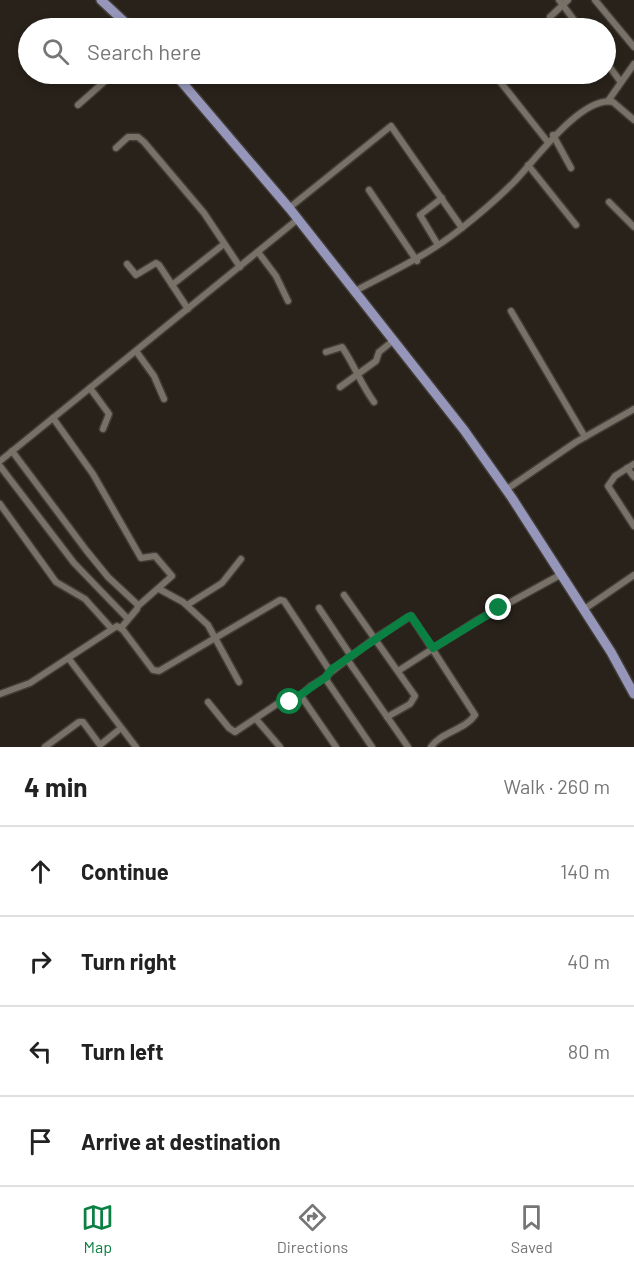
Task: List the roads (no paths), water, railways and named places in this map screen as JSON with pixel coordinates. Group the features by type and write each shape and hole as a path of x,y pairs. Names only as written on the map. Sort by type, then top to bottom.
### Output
{"main road":[{"path":"101,0 120,18"},
{"path":"184,84 298,219 464,430 507,489 560,575 631,679 634,694"}],"street":[{"path":"550,17 561,3 568,0"},
{"path":"596,0 611,18"},
{"path":"561,3 572,18"},
{"path":"616,25 634,47"},
{"path":"355,291 393,270 417,261 462,228 501,195 553,135 580,116 608,101 634,63"},
{"path":"616,76 620,81"},
{"path":"78,105 102,84"},
{"path":"502,84 547,141"},
{"path":"608,101 618,105 634,120"},
{"path":"289,208 391,126 462,228"},
{"path":"553,135 571,168"},
{"path":"116,148 128,137 138,137 204,213 240,267"},
{"path":"528,165 576,225"},
{"path":"369,190 417,261"},
{"path":"438,245 420,215 442,198"},
{"path":"609,202 634,227"},
{"path":"128,620 74,563 0,463 298,219"},
{"path":"172,285 224,244"},
{"path":"258,252 276,276 288,301"},
{"path":"127,264 136,275 157,263 188,309"},
{"path":"511,310 585,436"},
{"path":"340,387 376,361 379,352 394,340"},
{"path":"326,352 342,347 374,402"},
{"path":"136,351 154,376 164,399"},
{"path":"90,388 110,414 103,429"},
{"path":"507,489 585,436 634,409"},
{"path":"0,694 21,687 69,659 111,628 121,628 138,606 172,578 155,556 141,558 93,474 53,418"},
{"path":"12,451 86,550 138,606"},
{"path":"634,464 612,479 608,486 634,526"},
{"path":"627,468 634,477"},
{"path":"0,504 56,582 85,599 111,628"},
{"path":"187,605 226,580 241,559"},
{"path":"398,671 433,648 560,575"},
{"path":"584,610 634,575"},
{"path":"159,589 187,605 208,625 239,682"},
{"path":"344,595 412,690 414,699 387,717"},
{"path":"121,628 156,671 280,600 284,601 372,747"},
{"path":"319,608 408,747"},
{"path":"208,702 231,730 239,730 277,704 295,701 349,657 411,616 475,715 469,722 435,741 431,747"},
{"path":"69,659 136,747"},
{"path":"302,696 336,747"},
{"path":"256,719 280,747"},
{"path":"45,747 80,722 85,724 100,745 121,728"}]}
